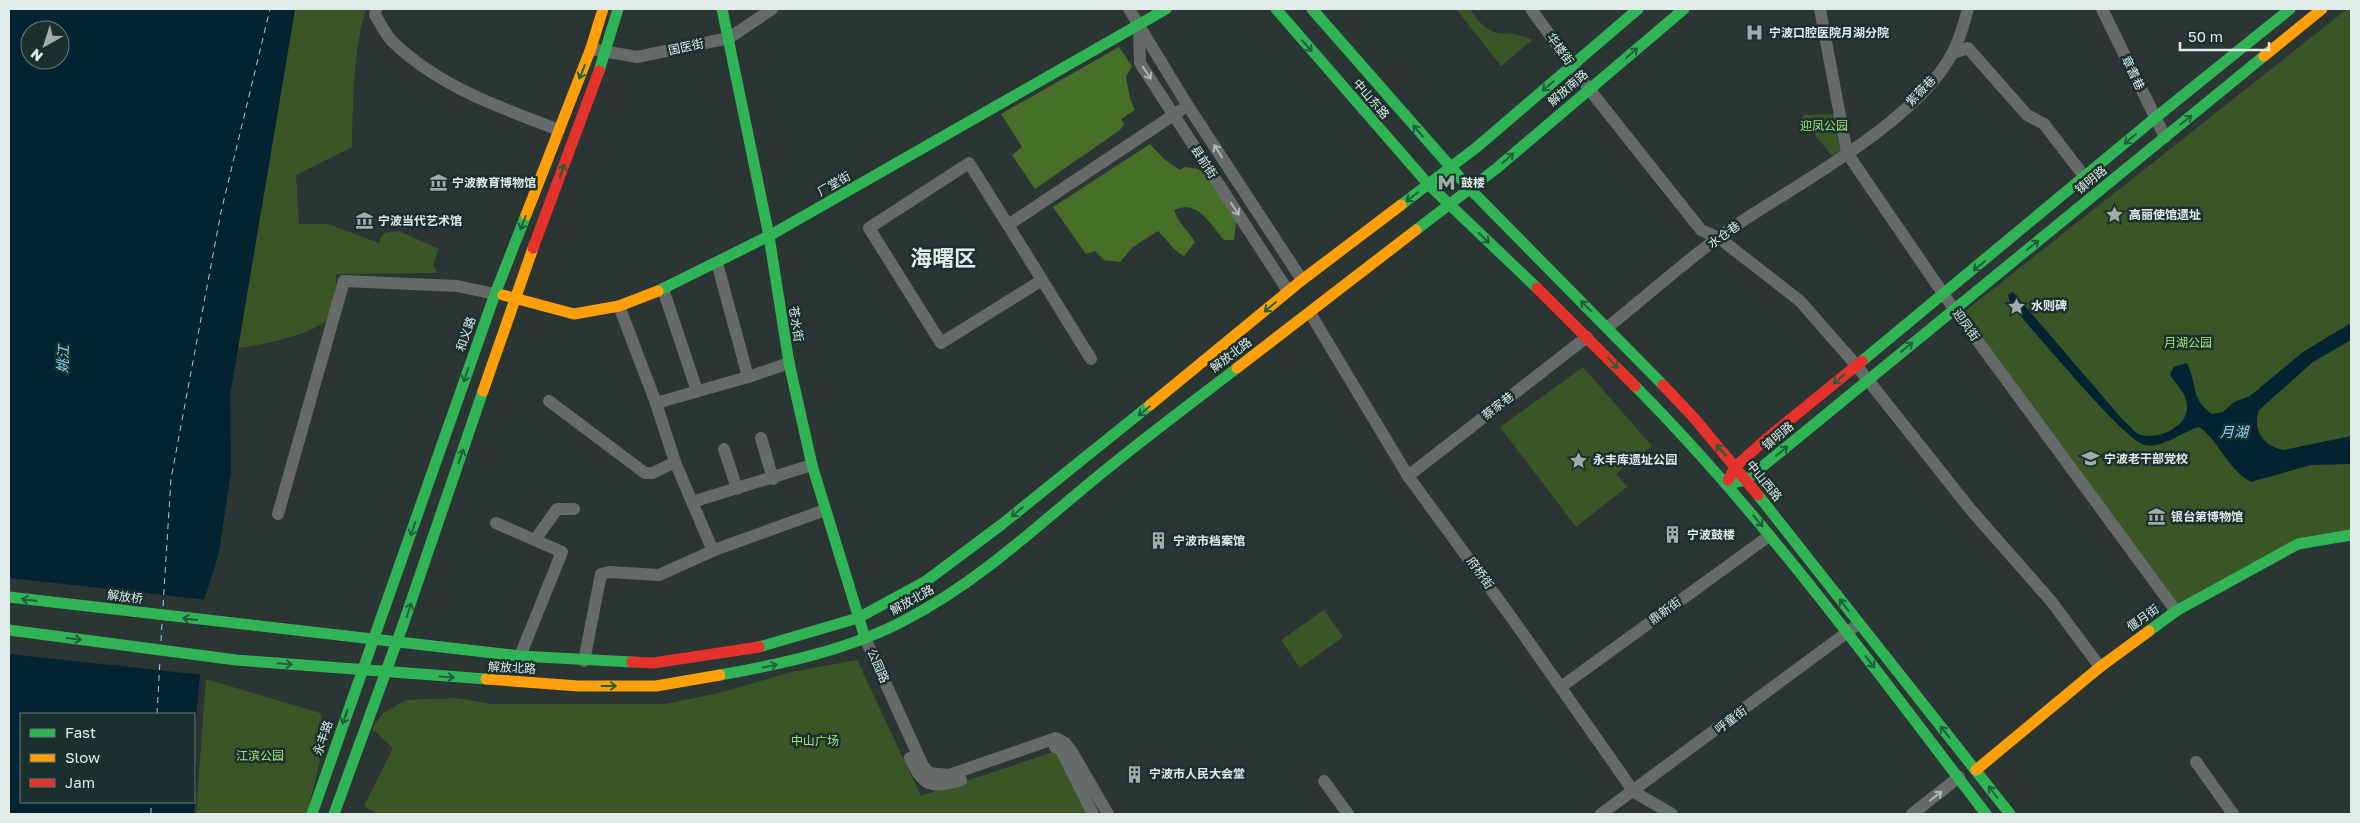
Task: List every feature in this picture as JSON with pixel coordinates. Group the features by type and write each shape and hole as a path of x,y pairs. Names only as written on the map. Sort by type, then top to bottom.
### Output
{"main road":[{"name":"和义路","path":"362,671 495,294 591,48 603,9"},
{"path":"334,814 398,643 515,297 606,52 618,9"},
{"name":"苍水街","path":"722,9 769,236 789,363 812,465 865,638"},
{"name":"厂堂街","path":"495,294 515,297 574,314 619,306 663,289 717,264 769,236 1140,26 1166,9"},
{"name":"中山东路","path":"1276,9 1428,184 1449,205"},
{"name":"中山东路","path":"1312,9 1450,168 1470,188"},
{"name":"解放南路","path":"1450,168 1638,9"},
{"name":"解放南路","path":"1470,188 1497,168 1684,9"},
{"name":"镇明路","path":"1726,484 1735,467 1856,365 1944,296 2084,176 2290,9"},
{"name":"镇明路","path":"1726,484 1746,480 2322,9"},
{"name":"解放北路","path":"239,625 520,656 584,661 653,663 766,646 858,618 898,599 926,582 1001,525 1218,351 1288,291 1450,168"},
{"name":"解放北路","path":"9,630 236,660 387,673 578,686 656,686 772,666 865,638 906,620 952,593 991,565 1115,462 1470,188"},
{"name":"中山西路","path":"1470,188 1608,327 1695,420 1746,480 2010,814"},
{"path":"1449,205 1587,337 1680,431 1848,633 1986,814"},
{"name":"偃月街","path":"1976,770 2100,667 2176,611 2298,544 2351,535"},
{"name":"解放桥","path":"9,597 239,625"},
{"name":"永丰路","path":"312,814 362,671"}],"street":[{"path":"376,9 375,14 393,42 431,71 482,101 559,130"},
{"name":"国医街","path":"591,48 637,58 729,38 772,9"},
{"name":"县前街","path":"1129,9 1188,106 1302,280"},
{"name":"华楼街","path":"1531,9 1572,66 1701,230 1719,238 1800,301 1856,365 1971,510 2051,601 2100,667"},
{"name":"迎凤街","path":"1820,9 1847,153 1944,296 2176,611"},
{"name":"紫薇巷","path":"1847,153 1899,113 1929,86 1953,53 1968,9"},
{"name":"章耆巷","path":"2102,9 2165,137"},
{"name":"县前街","path":"1140,26 1140,63 1288,291"},
{"path":"1953,53 1968,48 2027,115 2044,124 2084,176"},
{"path":"1008,225 1188,106"},
{"name":"水仓巷","path":"1608,327 1719,238 1847,153"},
{"path":"1042,280 941,343 869,228 969,164 1008,225 1091,359"},
{"path":"717,264 748,377"},
{"path":"278,514 344,281 457,286 495,294"},
{"path":"663,289 697,391"},
{"path":"619,306 676,462 713,551"},
{"name":"府桥街","path":"1310,313 1408,476 1561,687 1634,792 1672,814"},
{"name":"蔡家巷","path":"1408,476 1587,337"},
{"path":"656,403 748,377 789,363"},
{"path":"549,401 645,473 653,473 676,462"},
{"path":"761,438 772,479"},
{"path":"724,449 737,489"},
{"path":"692,502 772,479 812,465"},
{"path":"535,540 557,509 574,509"},
{"path":"584,661 601,574 609,572 659,575 713,551 825,510"},
{"path":"496,523 562,552 520,656"},
{"name":"鼎新街","path":"1561,687 1769,536"},
{"name":"呼童街","path":"1601,814 1634,792 1859,624"},
{"name":"公园路","path":"865,638 863,650 918,775 922,780 933,784 959,781 1052,747 1058,747 1093,814"},
{"name":"公园路","path":"865,638 923,766 929,773 939,775 960,772 1056,738 1065,743 1072,752 1108,814"},
{"path":"2196,762 2233,814"},
{"path":"1912,814 1959,777"},
{"path":"1324,781 1348,814"}],"green space":[{"path":"295,9 366,9 358,42 356,60 352,147 296,175 299,224 328,224 379,243 383,233 399,231 439,249 433,264 437,273 336,274 334,308 329,318 322,324 286,338 238,348"},
{"path":"1456,9 1470,9 1478,20 1492,31 1522,36 1532,40 1501,66"},
{"name":"月湖公园","path":"2347,9 2351,9 2351,532 2297,542 2177,605 1964,312"},
{"path":"1119,47 1132,66 1126,77 1130,99 1135,110 1121,119 1124,124 1120,130 1035,189 1012,155 1022,147 1001,114"},
{"name":"迎凤公园","path":"1834,114 1840,151 1832,156 1803,120 1803,115"},
{"path":"1150,144 1164,159 1180,170 1185,167 1198,169 1209,177 1237,215 1234,240 1224,240 1197,210 1182,207 1174,210 1178,219 1195,242 1184,256 1173,248 1158,231 1133,247 1120,262 1104,260 1095,251 1086,254 1053,207"},
{"name":"永丰库遗址公园","path":"1583,367 1652,446 1616,474 1627,487 1576,527 1500,427"},
{"path":"1324,610 1343,637 1300,668 1281,640"},
{"name":"中山广场","path":"857,660 921,796 1053,752 1059,755 1088,814 378,814 364,806 393,748 372,729 383,713 406,700 455,698 493,704 665,704 719,693 791,672"},
{"name":"江滨公园","path":"206,679 320,713 326,735 307,814 196,814"}],"water":[{"name":"姚江","path":"9,9 295,9 230,396 231,471 219,553 198,619 200,677 195,728 195,713 20,713 20,803 195,803 194,814 9,814"},
{"name":"月湖","path":"2013,292 2123,420 2138,434 2149,436 2172,430 2186,413 2185,396 2170,374 2174,367 2187,363 2200,403 2212,414 2223,412 2234,402 2250,396 2303,352 2351,323 2351,340 2313,362 2259,410 2257,424 2258,430 2265,441 2283,450 2351,436 2351,464 2311,465 2251,482 2235,470 2212,439 2199,427 2165,442 2152,446 2145,445 2134,439 2118,425 2010,304 2008,295"},
{"path":"195,760 197,769 195,799"}],"pier":[{"path":"9,578 207,600 200,619 203,675 9,654"}],"ferry route":[{"path":"163,606 171,479 221,212 270,9"},
{"path":"161,641 162,623"},
{"path":"157,713 160,660"},
{"path":"151,803 151,814"}],"traffic: fast":[{"path":"599,71 618,9"},
{"path":"722,9 769,236 789,363 812,465 865,638"},
{"path":"658,291 769,236 1166,9"},
{"path":"1276,9 1428,184 1537,288"},
{"path":"1312,9 1470,189 1663,385"},
{"path":"1401,205 1477,147 1638,9"},
{"path":"1416,230 1497,168 1684,9"},
{"path":"1862,361 2155,118 2290,9"},
{"path":"1732,483 1746,480 2264,56"},
{"path":"312,814 495,294 526,215"},
{"path":"720,675 768,666 840,647 886,630 933,604 1006,553 1114,463 1237,368"},
{"path":"1635,386 1683,436 1774,540 1986,814"},
{"path":"334,814 404,622 483,391"},
{"path":"759,647 858,618 926,581 1001,525 1150,405"},
{"path":"1758,495 2010,814"},
{"path":"2149,631 2176,611 2298,544 2351,535"},
{"path":"9,597 520,656 632,662"},
{"path":"9,630 236,660 486,679"}],"traffic: slow":[{"path":"526,215 591,48 603,9"},
{"path":"2264,56 2322,9"},
{"path":"1150,405 1302,280 1401,205"},
{"path":"1237,368 1416,230"},
{"path":"483,391 533,248"},
{"path":"503,295 574,314 619,306 658,291"},
{"path":"1976,770 2100,667 2149,631"},
{"path":"486,679 578,686 656,686 720,675"}],"traffic: jam":[{"path":"533,248 599,71"},
{"path":"1537,288 1635,386"},
{"path":"1728,480 1735,467 1765,440 1862,361"},
{"path":"1663,385 1695,419 1758,495"},
{"path":"632,662 653,663 759,647"}],"place":[{"name":"宁波口腔医院月湖分院","path":"1755,33"},
{"name":"宁波教育博物馆","path":"438,183"},
{"name":"鼓楼","path":"1447,183"},
{"name":"高丽使馆遗址","path":"2115,215"},
{"name":"宁波当代艺术馆","path":"364,221"},
{"name":"水则碑","path":"2017,306"},
{"name":"宁波老干部党校","path":"2090,459"},
{"name":"永丰库遗址公园","path":"1579,460"},
{"name":"银台第博物馆","path":"2157,517"},
{"name":"宁波鼓楼","path":"1673,535"},
{"name":"宁波市档案馆","path":"1159,541"},
{"name":"宁波市人民大会堂","path":"1135,774"}],"district":[{"name":"海曙区","path":"943,258"}]}
